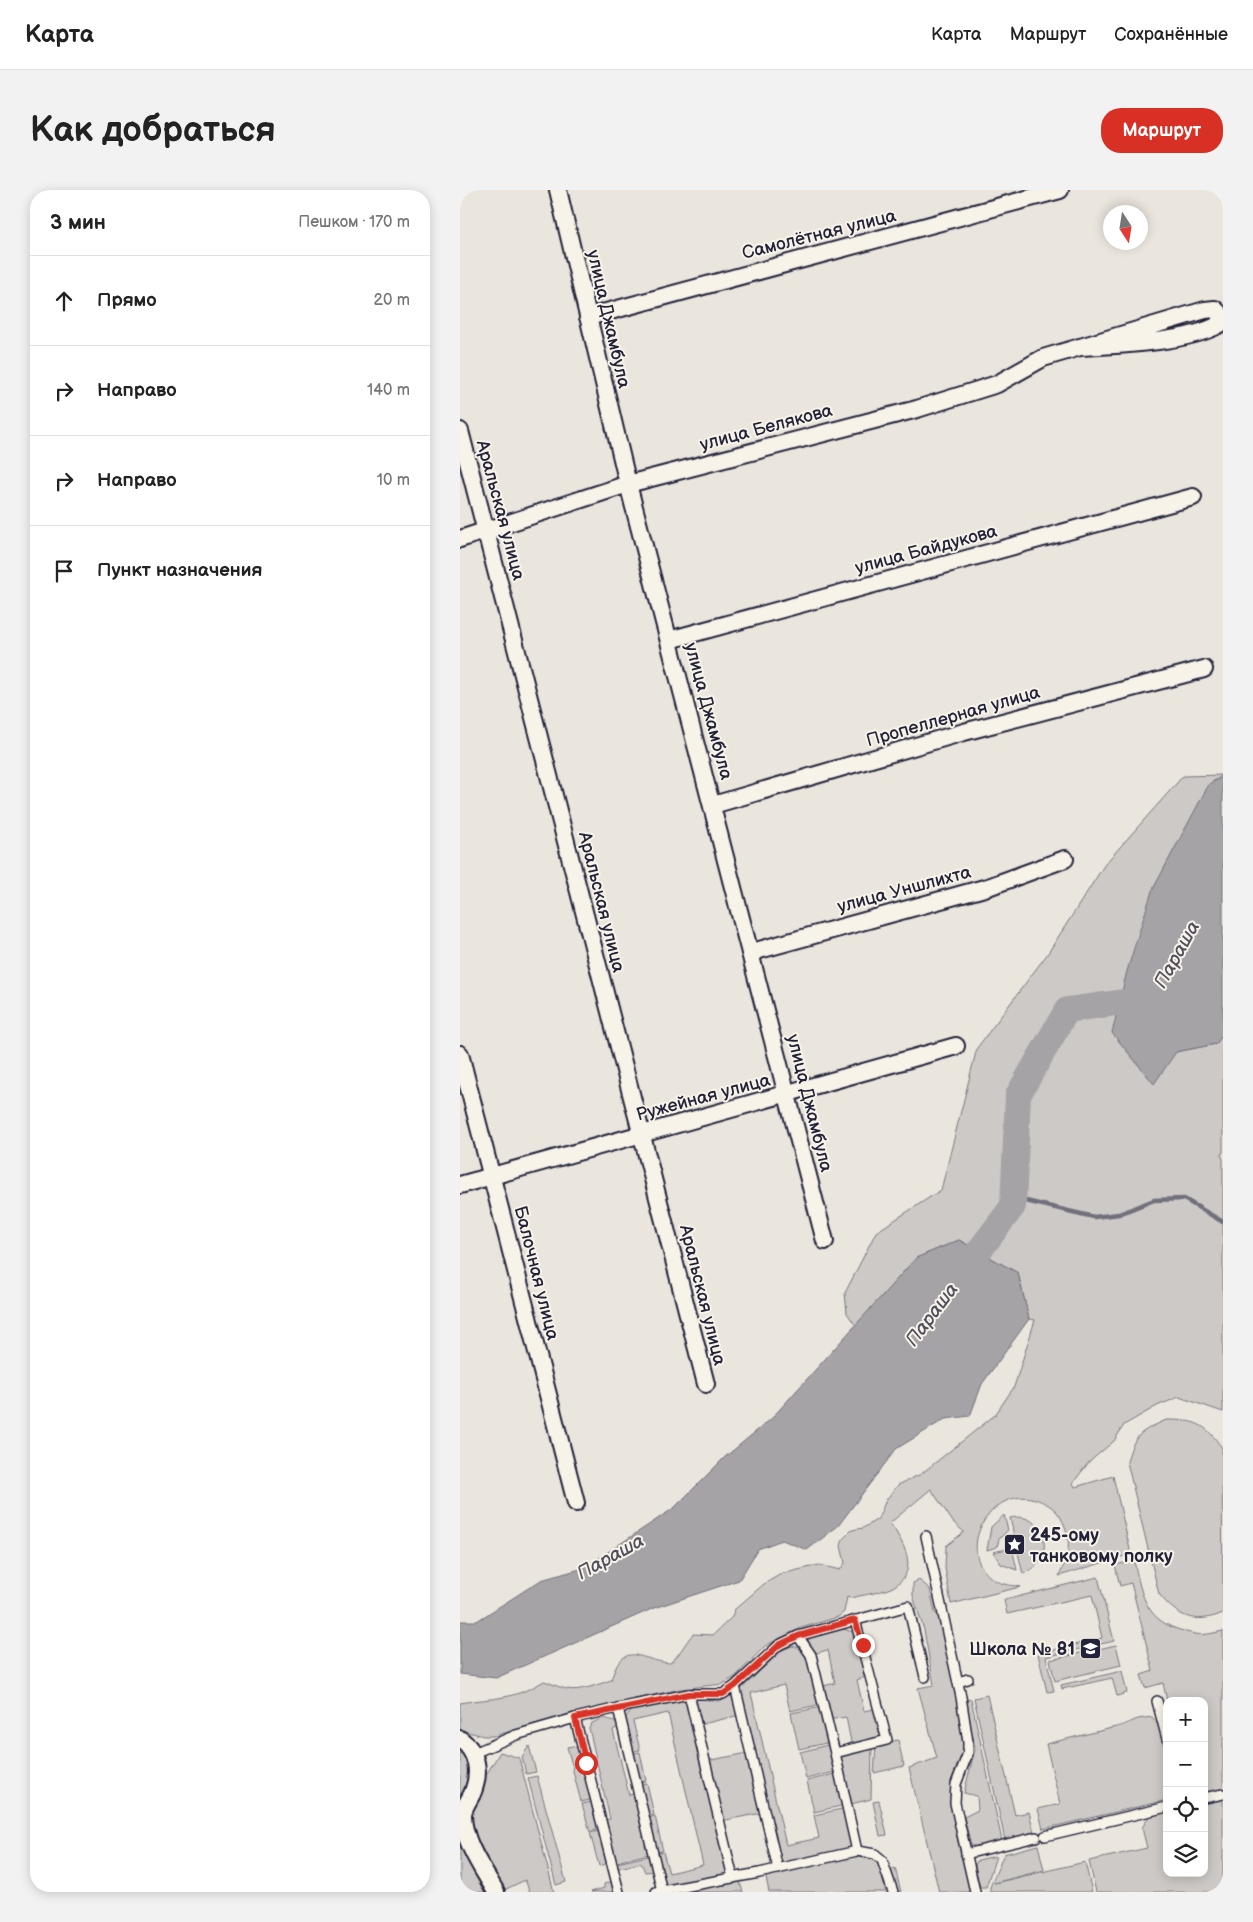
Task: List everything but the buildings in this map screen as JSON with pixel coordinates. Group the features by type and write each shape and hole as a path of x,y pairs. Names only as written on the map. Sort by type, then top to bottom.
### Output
{"street":[{"name":"улица Джамбула","path":"558,190 628,484 752,952 825,1241"},
{"name":"Самолётная улица","path":"588,317 1060,190"},
{"name":"улица Белякова","path":"460,539 628,484 917,409 997,384 1043,358 1079,347 1205,310 1215,309 1220,314 1220,324 1187,334 1137,344 1079,347"},
{"name":"Аральская улица","path":"460,431 706,1384"},
{"name":"улица Байдукова","path":"669,640 1194,497"},
{"name":"Пропеллерная улица","path":"713,805 964,732 1204,669"},
{"name":"улица Уншлихта","path":"752,952 988,887 1065,859"},
{"name":"Ружейная улица","path":"460,1185 787,1095 956,1046"},
{"name":"Балочная улица","path":"460,1054 576,1503"},
{"path":"460,1738 474,1753 477,1772 473,1792 461,1813 465,1832 477,1859 496,1892"}],"lane":[{"path":"926,1536 958,1682 968,1753 956,1784 955,1804 975,1892"},
{"path":"474,1753 516,1735 575,1718 689,1694 723,1694 735,1686 779,1645 798,1636 908,1606 926,1678"},
{"path":"835,1753 887,1740 855,1620"},
{"path":"798,1636 811,1655 857,1851"},
{"path":"958,1682 968,1679"},
{"path":"735,1686 778,1869"},
{"path":"689,1694 733,1878"},
{"path":"1157,1701 1163,1724"},
{"path":"618,1708 659,1891 778,1869 857,1851 874,1854 882,1860 887,1869 893,1892"},
{"path":"575,1718 619,1892"},
{"path":"1208,1797 1223,1794"},
{"path":"966,1854 1163,1807"}],"shaded area":[{"path":"1223,775 1209,784 1176,1052 1216,1044 1223,1034 1223,1153 1221,1154 1223,1159 1223,1412 1179,1397 1157,1406 1124,1425 1114,1441 1089,1462 1073,1483 1075,1487 1113,1476 1131,1554 1059,1576 1068,1548 1065,1526 1059,1515 1045,1503 1021,1497 1005,1502 992,1511 982,1524 977,1540 977,1556 984,1570 998,1582 1020,1587 951,1604 945,1568 946,1546 964,1532 953,1522 931,1489 890,1523 904,1546 908,1563 907,1571 896,1585 887,1590 850,1598 847,1597 844,1612 838,1617 801,1628 765,1646 735,1677 723,1684 680,1689 569,1714 494,1736 484,1736 460,1730 460,1703 512,1695 544,1681 572,1690 589,1687 611,1680 621,1659 627,1656 642,1656 670,1663 693,1634 713,1635 732,1617 734,1610 764,1584 781,1574 819,1565 840,1570 845,1563 841,1546 843,1539 852,1530 863,1528 878,1519 886,1500 898,1485 921,1474 995,1415 1014,1387 1035,1320 1029,1319 1018,1273 959,1240 916,1258 856,1326 847,1313 845,1293 876,1232 941,1190 977,1048 1048,953 1105,864 1183,776"},
{"path":"1166,1420 1192,1422 1205,1428 1222,1448 1223,1613 1213,1617 1187,1617 1173,1608 1159,1594 1127,1462 1132,1445 1139,1435"},
{"path":"1004,1515 1008,1530 999,1539 997,1547 987,1550 991,1527"},
{"path":"1010,1518 1022,1518 1032,1522 1044,1538 1041,1559 1034,1568 1023,1574"},
{"path":"1012,1548 1017,1570 1001,1564 993,1552"},
{"path":"1134,1561 1146,1602 1157,1618 1166,1624 1195,1634 1223,1631 1223,1788 1208,1791 1208,1697 1166,1697 1163,1683 1145,1688 1141,1675 1153,1671 1131,1583 1120,1586 1115,1565"},
{"path":"1098,1577 1114,1641 1046,1657 1054,1691 1047,1692 1038,1654 1102,1638 1092,1595 1007,1614 1004,1600"},
{"path":"919,1580 930,1589 935,1613 939,1616 959,1715 963,1753 953,1775 951,1797 957,1838 970,1892 939,1892 909,1768 937,1758 918,1688 934,1685 924,1630 913,1596 913,1583"},
{"path":"843,1629 856,1633 868,1676 857,1680 864,1711 878,1708 882,1737 852,1747 846,1717 829,1720 820,1687 835,1683 828,1650 812,1654 807,1643 810,1637"},
{"path":"1116,1645 1121,1665 1055,1681 1050,1660"},
{"path":"792,1646 800,1649 811,1661 817,1678 822,1704 790,1711 784,1685 751,1693 786,1845 819,1838 814,1815 846,1808 855,1850 779,1867 738,1692 782,1650"},
{"path":"1122,1671 1127,1693 1117,1696 1112,1678 1062,1689 1061,1685"},
{"path":"735,1694 740,1715 698,1725 691,1698 718,1701"},
{"path":"987,1695 1015,1815 1029,1812 1034,1832 1005,1840 974,1698"},
{"path":"681,1697 687,1699 729,1874 667,1886 663,1883 655,1854 663,1852 669,1873 703,1865 668,1713 633,1721 640,1750 630,1752 624,1719 634,1708"},
{"path":"971,1699 1002,1841 976,1847 971,1845 964,1817 978,1810 977,1796 964,1793 975,1749 966,1700"},
{"path":"822,1707 831,1742 799,1749 791,1713"},
{"path":"1152,1717 1162,1735 1163,1801 1043,1829 1038,1809 1060,1804 1046,1744 1120,1726 1138,1719"},
{"path":"603,1718 614,1721 618,1727 613,1730 629,1795 638,1793 652,1853 613,1863 602,1821 610,1819 589,1728 592,1723"},
{"path":"898,1740 904,1766 874,1773 876,1745"},
{"path":"460,1743 470,1758 471,1766 469,1784 460,1810"},
{"path":"832,1744 838,1771 806,1779 800,1752"},
{"path":"529,1746 536,1772 526,1774 522,1757"},
{"path":"573,1746 579,1749 585,1762 572,1765 567,1747"},
{"path":"872,1746 871,1799 847,1805 839,1756"},
{"path":"500,1752 519,1758 554,1892 530,1892 525,1880 500,1892 479,1859 469,1810 478,1788"},
{"path":"640,1752 646,1781 637,1783 630,1754"},
{"path":"748,1753 762,1813 721,1821 706,1761"},
{"path":"585,1763 594,1799 581,1802 572,1767"},
{"path":"838,1773 845,1805 814,1812 807,1781"},
{"path":"537,1776 566,1882 556,1885 528,1778"},
{"path":"647,1783 654,1815 645,1817 638,1785"},
{"path":"1223,1800 1223,1892 1096,1892 1089,1861 1147,1848 1142,1828 1149,1816 1163,1813 1163,1877 1208,1877 1208,1803"},
{"path":"595,1801 602,1828 590,1832 582,1804"},
{"path":"879,1801 887,1835 880,1836 873,1802"},
{"path":"655,1816 663,1851 654,1852 646,1819"},
{"path":"460,1825 491,1892 460,1892"},
{"path":"603,1830 611,1862 599,1866 590,1833"},
{"path":"1038,1845 1044,1870 994,1883 1085,1862 1092,1892 990,1892 990,1887 1004,1854"},
{"path":"857,1852 875,1855 887,1875 882,1878 886,1892 769,1892 765,1873"},
{"path":"652,1855 656,1871 645,1872 641,1863 615,1869 613,1864"},
{"path":"996,1856 986,1887 980,1887 975,1865 978,1860"},
{"path":"895,1868 901,1892 894,1892 888,1870"},
{"path":"739,1879 743,1892 679,1892"},
{"path":"615,1880 614,1892 591,1892 604,1888 604,1884"}],"water":[{"path":"1223,777 1223,1034 1216,1044 1176,1052 1154,1084 1112,1033 1127,971 1152,891 1209,784"},
{"path":"959,1240 1018,1273 1029,1319 982,1384 970,1416 945,1419 896,1449 838,1526 807,1550 782,1540 758,1549 739,1580 654,1608 496,1678 460,1674 460,1621 477,1621 541,1580 584,1568 674,1508 725,1457 771,1419 916,1258"}],"waterway":[{"name":"Параша","path":"957,1280 1013,1206 1018,1095 1067,1010 1152,998 1153,995"},
{"path":"1013,1198 1094,1217 1119,1214 1154,1200 1184,1199 1223,1222"}],"place":[{"name":"245-ому танковому полку","path":"1014,1545"},
{"name":"Школа № 81","path":"1091,1649"}],"route":[{"path":"586,1763 575,1718 689,1694 710,1696 723,1694 735,1686 779,1645 798,1636 855,1620 863,1645"}]}
